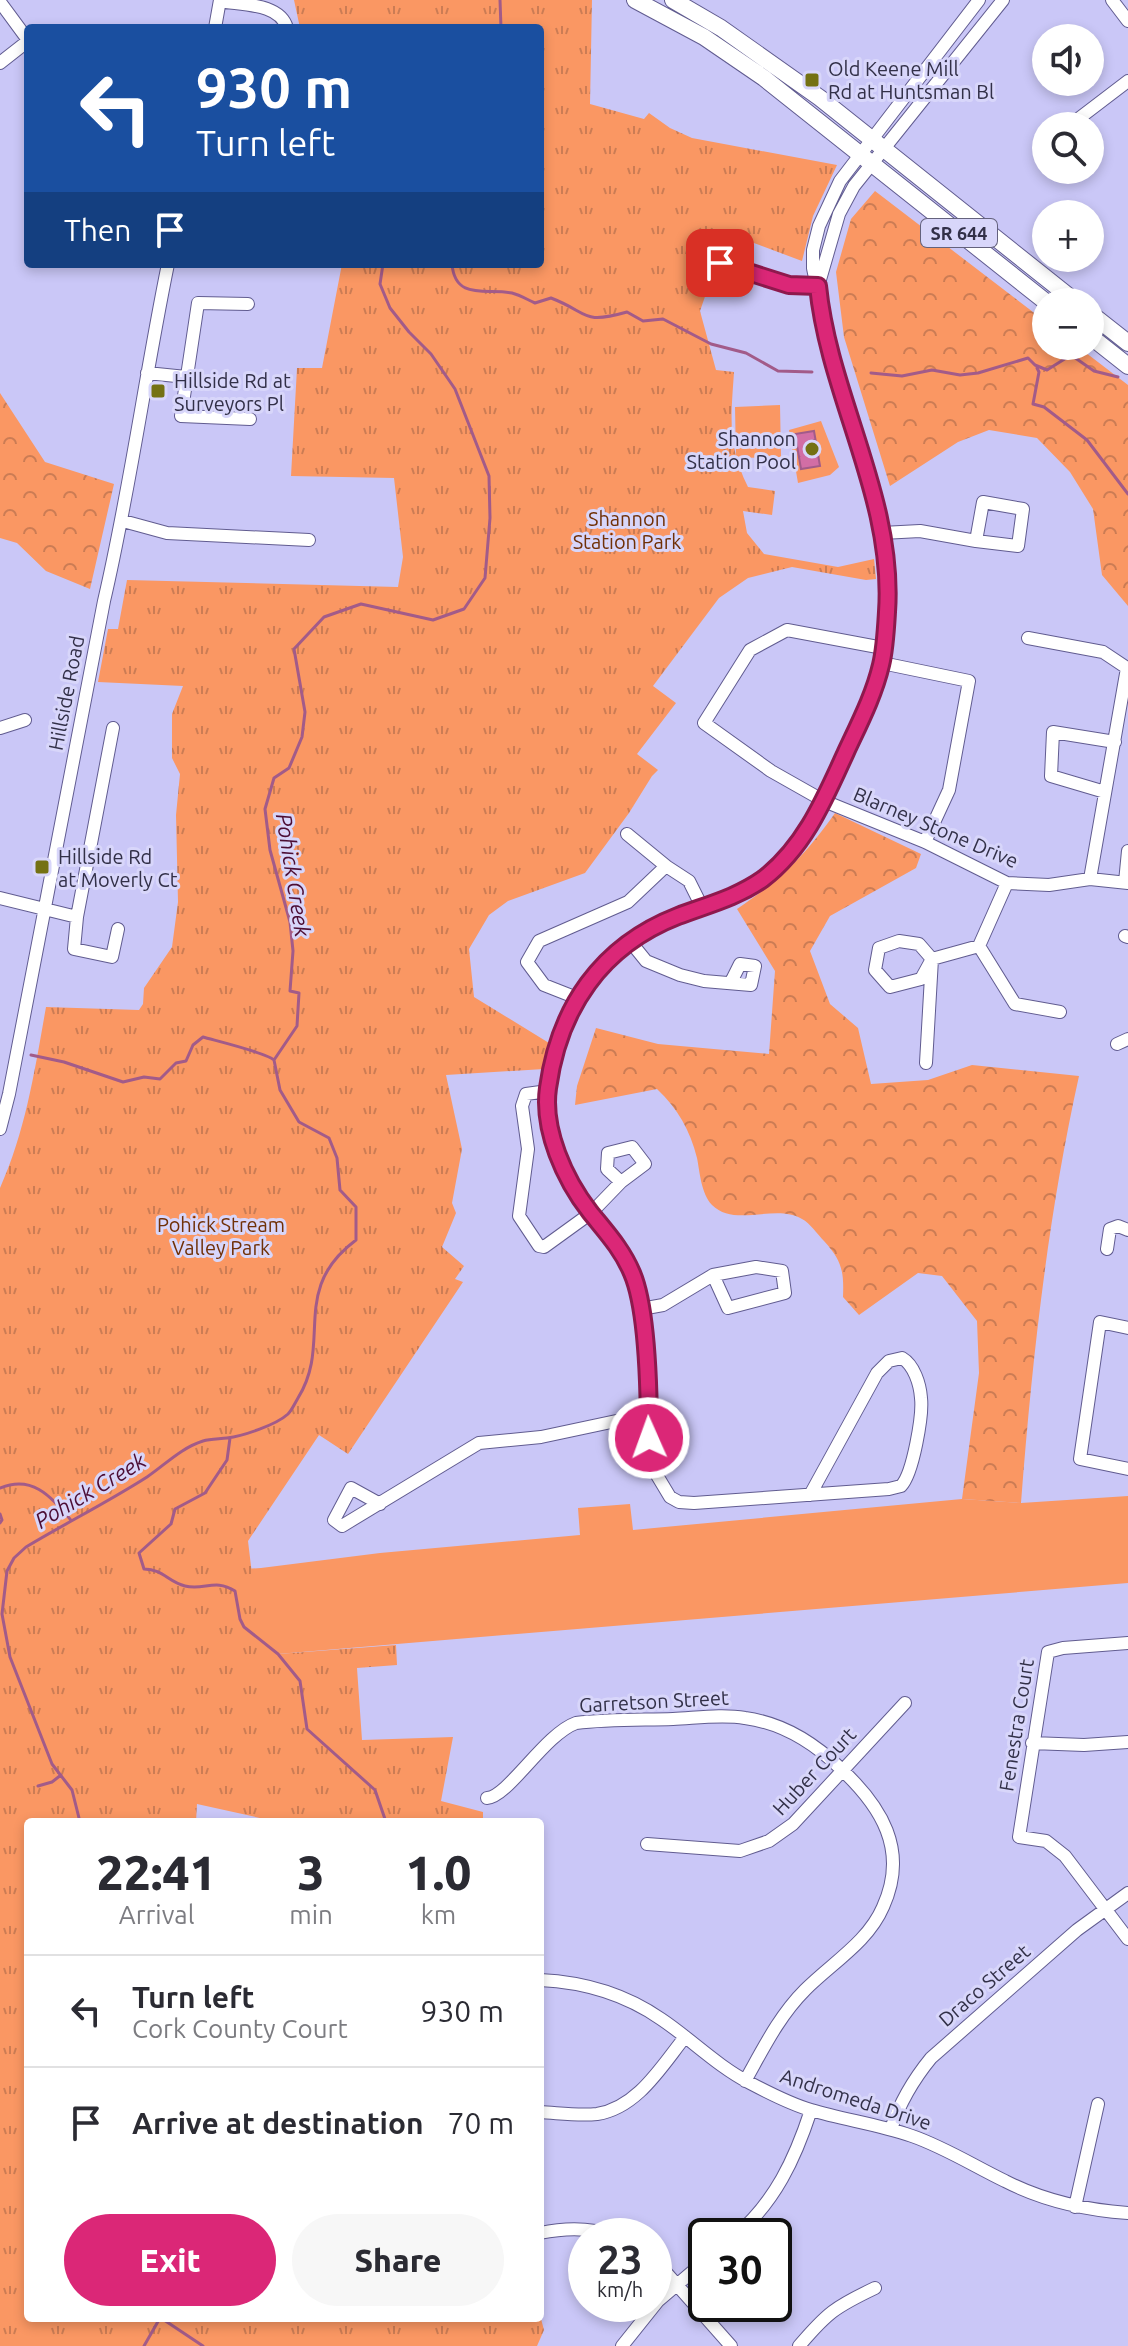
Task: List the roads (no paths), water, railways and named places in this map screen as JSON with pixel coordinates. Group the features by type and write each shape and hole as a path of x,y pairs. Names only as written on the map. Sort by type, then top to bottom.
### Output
{"main road":[{"name":"SR 644","path":"635,0 733,56 1032,291"},
{"name":"SR 644","path":"673,0 757,52 1058,288"},
{"path":"1104,324 1128,343"},
{"path":"1104,347 1128,366"}],"street":[{"path":"877,144 979,0"},
{"path":"810,1495 882,1367 896,1358 902,1358 911,1367 921,1396 908,1478 897,1488 810,1495 679,1502 670,1497 649,1462 649,1414 641,1309 636,1284 623,1254 578,1196 561,1159 550,1126 548,1091 561,1031 577,998 629,940 746,889 781,863 799,843 824,801 864,711 882,663 888,589 882,533 827,337 818,286 839,214 865,159 1003,0"},
{"path":"1112,0 1128,21"},
{"path":"216,24 220,1 273,10 285,24"},
{"path":"0,2 24,35"},
{"path":"0,63 24,43"},
{"path":"1087,112 1128,81"},
{"path":"720,263 789,285 818,286"},
{"name":"Hillside Road","path":"0,1129 101,616 123,521 133,447 167,268"},
{"path":"248,304 198,303 181,416 250,419"},
{"path":"147,373 186,377"},
{"path":"882,533 920,531 976,541 1018,546 1023,509 983,502 976,541"},
{"path":"123,521 167,533 309,540"},
{"name":"Blarney Stone Drive","path":"883,648 787,630 750,650 704,723 771,771 824,801 925,842 1007,883 1049,885 1090,879 1126,882"},
{"path":"1028,638 1103,652 1127,668 1090,879"},
{"path":"882,663 969,681 949,790 925,842"},
{"path":"0,728 25,720"},
{"path":"113,728 77,917 74,949 112,957 118,929"},
{"path":"1105,792 1051,776 1053,732 1115,742"},
{"path":"627,834 689,881 703,909"},
{"path":"1126,882 1128,851"},
{"path":"577,998 544,985 527,962 539,941 628,902 666,866"},
{"path":"979,946 1007,883"},
{"path":"0,898 77,917"},
{"path":"629,940 646,961 704,981 731,982"},
{"path":"926,1063 932,959 919,944 899,941 879,948 875,970 890,987 921,979 932,959 979,946"},
{"path":"979,946 1015,1004 1060,1012"},
{"path":"548,1091 528,1093 523,1098 528,1149 519,1216 541,1247 591,1213 621,1182"},
{"path":"1107,1249 1110,1229 1118,1226 1128,1230"},
{"path":"641,1309 663,1305 713,1275 756,1267 782,1271 785,1293 728,1308 713,1275"},
{"path":"1128,1328 1100,1322 1080,1459 1128,1469"},
{"path":"380,1504 479,1443 541,1437 649,1414"},
{"name":"Fenestra Court","path":"1104,1909 1065,1856 1046,1841 1019,1837 1048,1652 1128,1643"},
{"name":"Huber Court","path":"647,1844 720,1851 753,1848 785,1832 905,1703"},
{"name":"Garretson Street","path":"487,1798 500,1794 539,1750 566,1727 583,1722 746,1718 774,1724 803,1738 843,1770 875,1804 887,1829 892,1859 888,1896 882,1910 861,1940 804,1991 785,2013 745,2081"},
{"path":"1032,1743 1084,1745 1128,1742"},
{"name":"Draco Street","path":"891,2129 914,2079 931,2058 1104,1909 1128,1893"},
{"path":"1104,1909 1128,1939"},
{"name":"Andromeda Drive","path":"544,1980 598,1989 628,2000 661,2019 745,2081 811,2110 891,2129 932,2144 1032,2193 1075,2207 1128,2213"},
{"path":"544,2112 598,2114 619,2106 649,2083 685,2037"},
{"path":"1075,2207 1098,2104"},
{"path":"754,2218 782,2181 811,2110"},
{"path":"544,2232 568,2229"},
{"path":"622,2346 647,2312 688,2275"},
{"path":"672,2278 731,2346"},
{"path":"799,2346 823,2317 839,2305 875,2288"}],"water":[{"path":"814,431 820,466 801,469 795,434"}],"waterway":[{"name":"Pohick Creek","path":"500,0 501,24"},
{"name":"Pohick Creek","path":"79,1818 72,1790 52,1764 10,1657 2,1614 7,1571 14,1558 26,1547 147,1477 188,1448 203,1441 250,1432 288,1414 308,1377 317,1297 324,1278 336,1259 356,1240 356,1207 340,1190 337,1158 329,1138 299,1122 280,1090 274,1060 297,1026 299,993 290,991 293,951 290,922 270,850 265,809 274,778 289,768 302,737 305,712 294,649 324,617 361,604 433,620 464,609 485,578 490,518 489,476 455,389 431,354 390,308 380,284 382,268"},
{"path":"453,268 454,276 466,288 512,293 535,303 551,298 586,316 612,316 627,312 643,321 663,319 711,344 746,353 778,371 812,372"},
{"path":"871,373 902,376 932,370 960,375 978,373 1028,358 1047,370 1071,355 1094,371 1118,377"},
{"path":"1037,368 1039,372 1033,404 1044,407 1087,440 1128,494"},
{"path":"31,1055 64,1062 123,1082 144,1077 160,1079 176,1063 186,1061 193,1045 203,1037 274,1060"},
{"path":"230,1438 227,1460 205,1493 175,1509 171,1524 139,1553 144,1569 156,1571 185,1586 221,1585 235,1591 244,1627 278,1654 300,1681 307,1729 375,1790 385,1818"},
{"path":"0,1488 22,1484 31,1486 48,1496 70,1519"},
{"path":"0,1514 0,1523"},
{"path":"38,1786 52,1782 61,1775"},
{"path":"144,2346 158,2322"},
{"name":"Pohick Creek","path":"167,2322 203,2346"}],"place":[{"name":"Old Keene Mill Rd at Huntsman Bl","path":"812,80"},
{"name":"Hillside Rd at Surveyors Pl","path":"158,391"},
{"name":"Shannon Station Pool","path":"812,449"},
{"name":"Hillside Rd at Moverly Ct","path":"42,867"}],"park label":[{"name":"Shannon Station Park","path":"627,530"},
{"name":"Pohick Stream Valley Park","path":"221,1236"}]}
